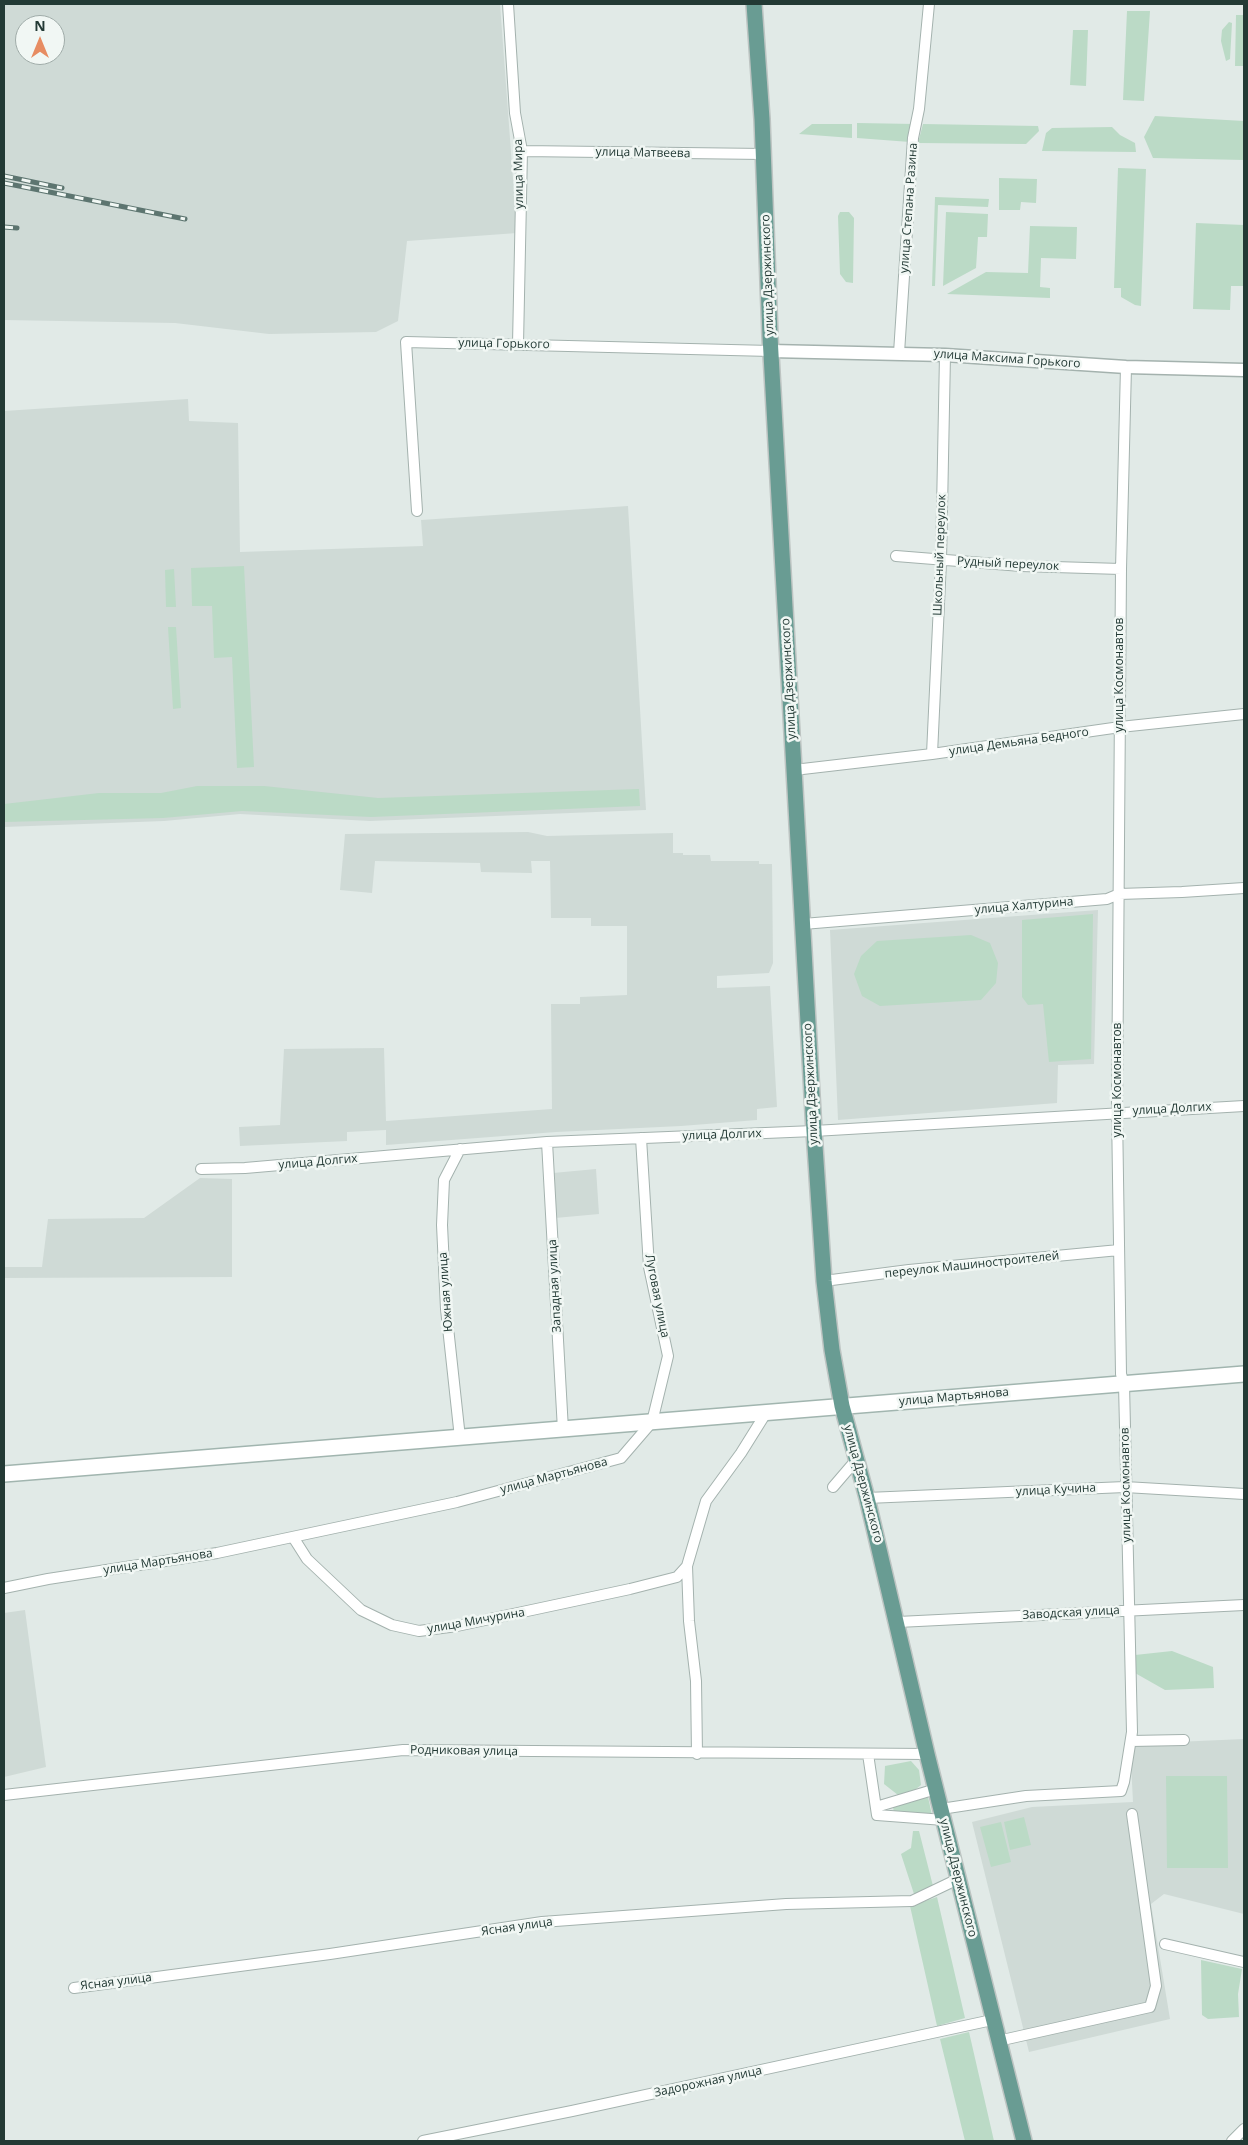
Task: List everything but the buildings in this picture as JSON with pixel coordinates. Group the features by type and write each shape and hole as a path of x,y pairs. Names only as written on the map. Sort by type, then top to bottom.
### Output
{"main road":[{"name":"улица Дзержинского","path":"754,4 764,154 771,351 814,1132 824,1281 832,1350 842,1406 898,1622 927,1754 992,2020 1024,2141"},
{"name":"улица Мартьянова","path":"652,1422 1244,1374"},
{"path":"4,1474 652,1422"}],"street":[{"name":"улица Мира","path":"508,4 515,113 522,151 518,344"},
{"name":"улица Степана Разина","path":"899,354 913,138 919,109 929,4"},
{"name":"улица Матвеева","path":"522,151 764,154"},
{"name":"улица Горького","path":"417,511 406,342 771,351"},
{"name":"улица Максима Горького","path":"771,351 945,355 1126,367 1244,370"},
{"name":"Школьный переулок","path":"932,754 941,561 945,355"},
{"name":"улица Космонавтов","path":"942,1814 1026,1796 1121,1791 1131,1741 1132,1650 1125,1487 1124,1384 1121,1374 1118,1112 1121,569 1126,367"},
{"name":"Рудный переулок","path":"896,556 1022,566 1121,569"},
{"name":"улица Демьяна Бедного","path":"794,770 932,754 1120,727 1244,714"},
{"name":"улица Халтурина","path":"803,924 1107,899 1119,894 1244,888"},
{"name":"улица Долгих","path":"201,1169 245,1168 547,1142 814,1132 1118,1112 1244,1106"},
{"name":"Луговая улица","path":"641,1138 649,1267 668,1356 652,1422"},
{"name":"Западная улица","path":"547,1142 563,1430"},
{"name":"Южная улица","path":"460,1149 444,1180 442,1225 446,1309 460,1438"},
{"name":"переулок Машиностроителей","path":"824,1281 909,1270 1119,1250"},
{"path":"697,1754 696,1681 689,1621 687,1566 706,1500 741,1452 766,1413"},
{"name":"улица Мартьянова","path":"4,1588 48,1579 217,1553 457,1502 621,1458 652,1422"},
{"path":"833,1488 857,1460"},
{"name":"улица Кучина","path":"867,1498 1125,1487 1244,1494"},
{"name":"улица Мичурина","path":"293,1537 307,1559 361,1610 392,1625 419,1631 457,1626 630,1589 677,1577 687,1566"},
{"name":"Заводская улица","path":"898,1622 1244,1605"},
{"path":"1131,1741 1184,1740"},
{"name":"Родниковая улица","path":"4,1795 403,1750 697,1754 927,1754"},
{"path":"868,1754 877,1815 942,1814"},
{"path":"876,1807 936,1789"},
{"path":"998,2041 1150,2006 1156,1986 1132,1814"},
{"name":"Ясная улица","path":"74,1988 330,1954 542,1922 786,1904 912,1901 958,1879"},
{"path":"1165,1944 1244,1962"},
{"name":"Задорожная улица","path":"423,2141 572,2111 992,2020"},
{"path":"1232,2141 1244,2129"}],"shaded area":[{"path":"4,4 500,4 517,233 407,241 398,321 376,332 269,334 175,323 4,320"},
{"path":"188,399 189,421 238,423 240,552 423,546 421,520 628,506 646,810 370,821 240,814 164,821 4,827 4,411"},
{"path":"528,832 547,836 673,833 673,853 710,855 711,861 759,861 759,864 772,864 773,963 769,973 717,976 717,988 770,986 777,1107 757,1109 757,1120 681,1126 556,1132 386,1145 386,1130 347,1132 347,1141 240,1146 239,1127 280,1125 284,1049 384,1048 386,1121 552,1109 551,1004 580,1004 580,997 627,995 627,926 591,926 591,918 551,918 550,861 531,861 532,873 481,872 480,863 375,861 372,893 340,890 345,834"},
{"path":"1098,910 1094,1064 1058,1065 1057,1103 838,1120 830,930"},
{"path":"596,1169 599,1214 555,1218 553,1173"},
{"path":"200,1178 232,1179 232,1277 4,1278 4,1267 42,1267 48,1219 144,1218"},
{"path":"25,1610 46,1767 4,1777 4,1613"},
{"path":"1244,1739 1244,1914 1164,1894 1151,1904 1170,2019 1029,2052 972,1822 1032,1807 1133,1802 1130,1744"}],"green space":[{"path":"1127,11 1150,11 1144,101 1123,100"},
{"path":"1236,15 1244,15 1244,66 1235,66"},
{"path":"1229,22 1232,23 1230,59 1226,61 1221,41 1222,30"},
{"path":"1073,30 1088,30 1086,86 1070,85"},
{"path":"1155,116 1244,121 1244,160 1153,158 1144,137"},
{"path":"857,123 915,124 910,142 857,138"},
{"path":"812,124 852,124 852,138 799,134"},
{"path":"923,124 1038,126 1039,131 1026,144 918,143"},
{"path":"1112,127 1120,135 1135,143 1136,152 1042,151 1046,133 1052,128"},
{"path":"1118,168 1146,169 1141,306 1135,305 1121,297 1121,288 1114,288"},
{"path":"999,178 1037,179 1036,203 1021,202 1020,210 999,210"},
{"path":"935,197 989,199 988,207 938,205 935,286 932,286"},
{"path":"840,212 849,212 854,218 853,283 846,282 840,274 838,216"},
{"path":"946,212 988,214 987,237 978,237 976,268 943,286"},
{"path":"1196,223 1244,225 1244,286 1231,286 1230,310 1193,309"},
{"path":"1030,226 1077,227 1076,259 1041,258 1040,287 1050,288 1050,298 947,294 986,272 1028,273"},
{"path":"244,566 254,767 237,768 232,657 214,658 212,606 192,606 191,568"},
{"path":"174,569 176,607 166,607 165,570"},
{"path":"168,627 176,627 181,708 173,709"},
{"path":"197,786 264,786 378,798 639,789 640,806 371,817 242,811 163,818 4,822 4,804 99,793 161,793"},
{"path":"1093,914 1091,1059 1049,1062 1043,1004 1028,1005 1022,997 1022,920"},
{"path":"971,935 990,943 998,963 996,983 981,1000 880,1006 862,996 854,974 861,956 877,941"},
{"path":"1172,1651 1213,1667 1214,1688 1165,1690 1135,1673 1135,1655"},
{"path":"911,1761 919,1770 921,1785 911,1793 898,1795 884,1784 885,1766"},
{"path":"1166,1776 1227,1776 1228,1868 1167,1868"},
{"path":"928,1797 932,1815 894,1813 893,1807"},
{"path":"1024,1817 1031,1845 1010,1850 1004,1822"},
{"path":"1001,1822 1011,1862 991,1867 980,1827"},
{"path":"913,1831 919,1831 933,1886 914,1894 901,1854 911,1848"},
{"path":"937,1897 965,2018 937,2026 910,1906"},
{"path":"1201,1960 1242,1969 1238,1994 1239,2017 1208,2019 1202,2015"},
{"path":"969,2032 994,2141 965,2141 940,2039"}],"railway":[{"path":"4,176 62,188"},
{"path":"4,183 185,219"},
{"path":"4,227 17,228"}]}
